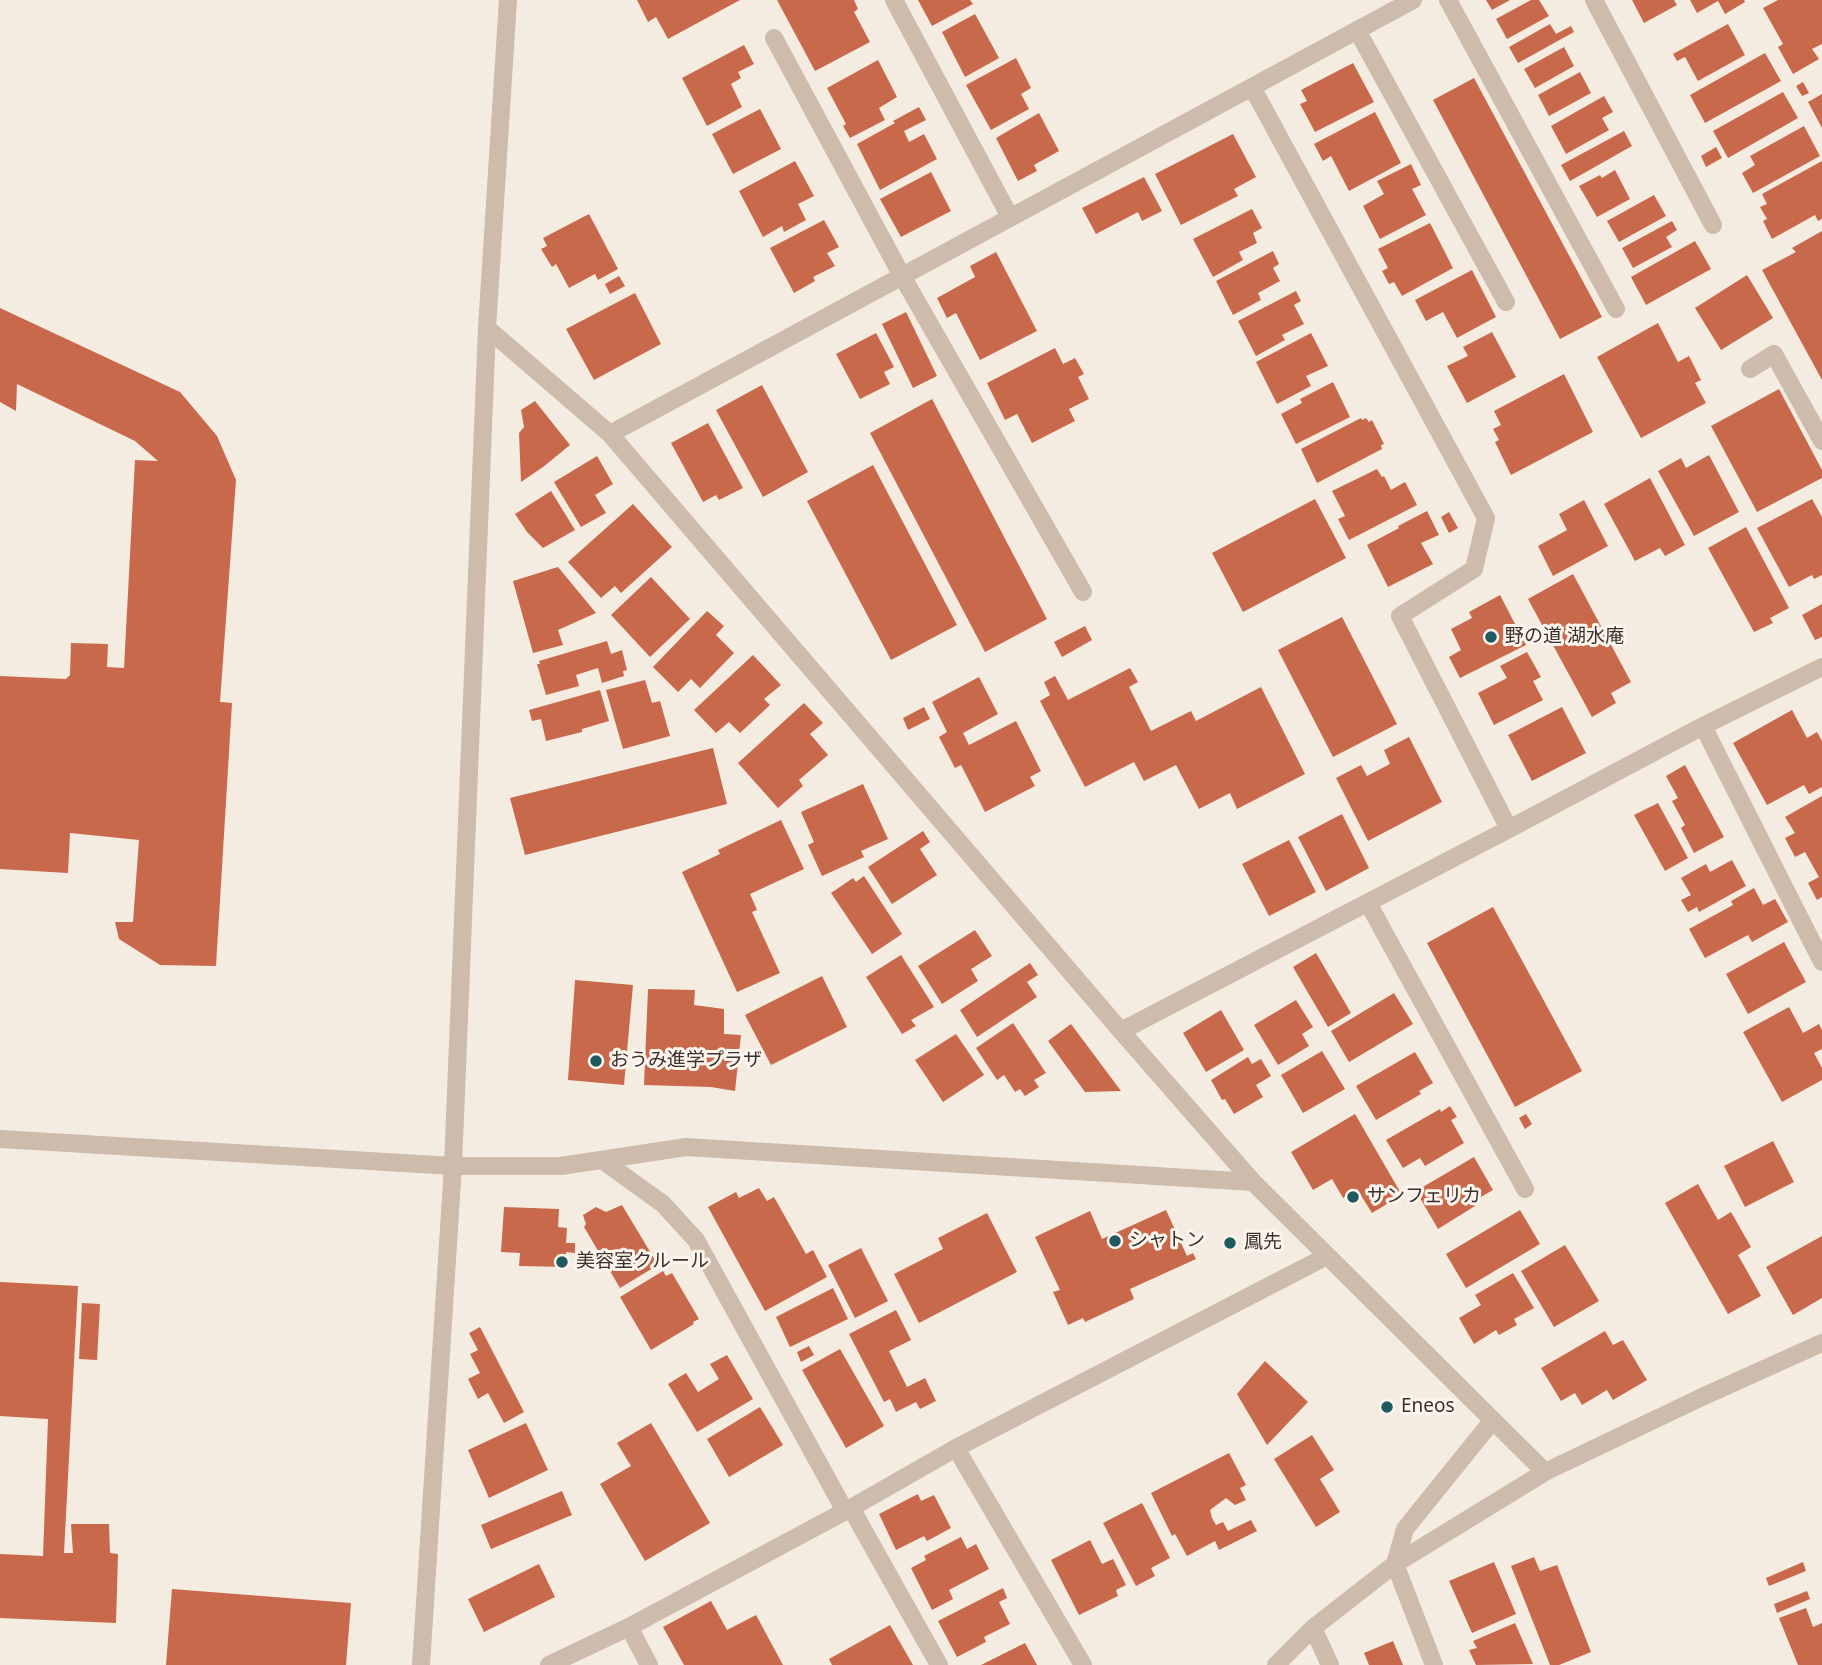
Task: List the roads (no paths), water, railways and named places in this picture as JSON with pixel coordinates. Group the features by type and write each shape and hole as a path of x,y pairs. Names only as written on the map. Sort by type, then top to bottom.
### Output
{"street":[{"path":"421,1665 453,1166 487,328 508,0"},
{"path":"894,0 1010,217"},
{"path":"610,434 1413,0"},
{"path":"1448,0 1616,309"},
{"path":"1594,0 1713,225"},
{"path":"1357,30 1506,302"},
{"path":"774,38 902,276 1083,592"},
{"path":"1252,87 1486,518 1474,569 1400,616 1509,829"},
{"path":"487,328 610,434 1253,1182 1545,1472"},
{"path":"1750,369 1774,354 1822,441"},
{"path":"1121,1031 1703,726 1822,667"},
{"path":"1703,726 1822,962"},
{"path":"1368,903 1525,1189"},
{"path":"0,1139 453,1166 561,1166 686,1147 1253,1182"},
{"path":"602,1160 663,1204 696,1240 939,1665"},
{"path":"549,1665 629,1627 956,1448 1327,1256"},
{"path":"1276,1665 1313,1628 1395,1564 1545,1472 1822,1343"},
{"path":"1434,1665 1395,1564 1405,1529 1493,1420"},
{"path":"956,1448 1083,1665"},
{"path":"629,1627 649,1665"},
{"path":"1313,1628 1330,1665"}],"place":[{"name":"野の道 湖水庵","path":"1491,637"},
{"name":"おうみ進学プラザ","path":"596,1061"},
{"name":"サンフェリカ","path":"1353,1197"},
{"name":"シャトン","path":"1115,1241"},
{"name":"鳳先","path":"1230,1243"},
{"name":"美容室クルール","path":"562,1262"},
{"name":"Eneos","path":"1387,1407"}]}
